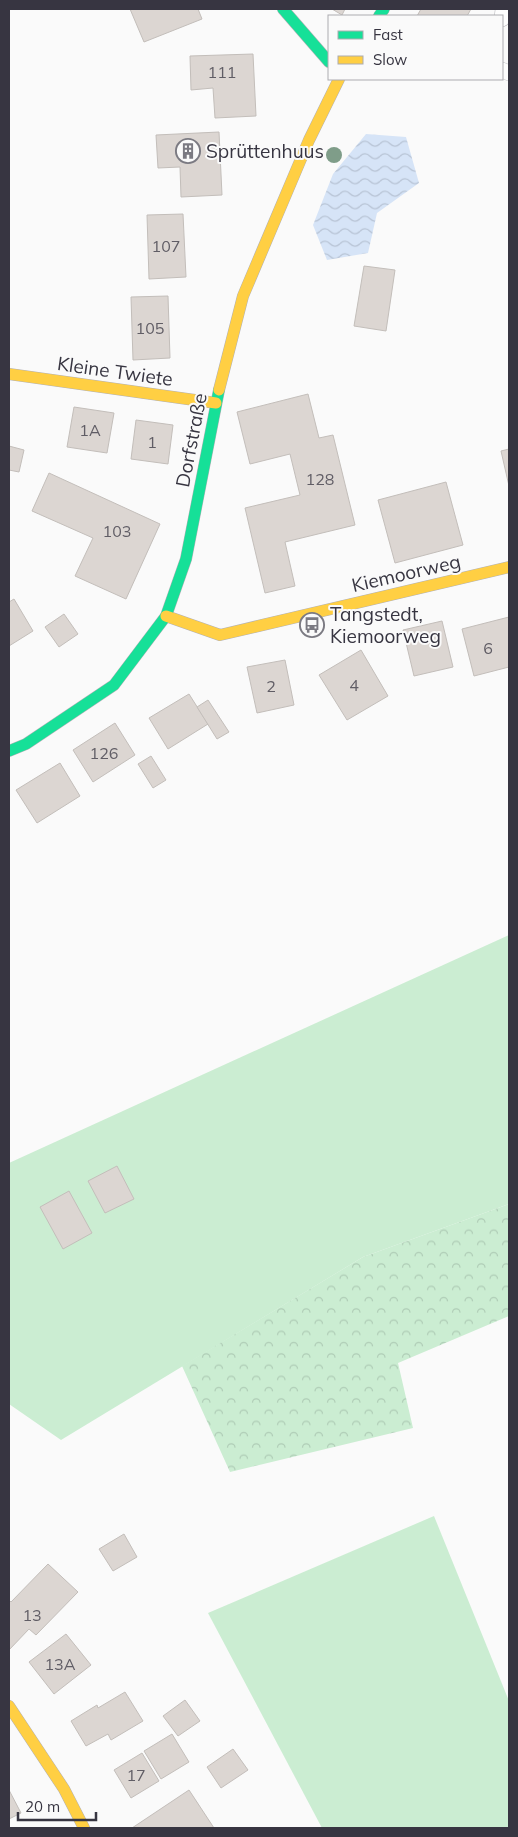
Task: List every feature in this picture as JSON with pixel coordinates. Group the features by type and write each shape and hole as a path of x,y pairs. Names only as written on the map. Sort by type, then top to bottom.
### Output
{"main road":[{"path":"283,9 328,61"},
{"name":"Dorfstraße","path":"9,751 26,744 114,685 166,616 186,559 216,403 243,296 309,140 339,80"},
{"name":"Kleine Twiete","path":"9,374 216,403"},
{"name":"Kiemoorweg","path":"166,616 220,634 509,566"},
{"path":"9,1706 64,1790 84,1828"}],"green space":[{"path":"509,935 509,1204 363,1257 61,1440 9,1404 9,1163"},
{"path":"509,1204 509,1316 398,1363 413,1428 230,1472 182,1366 363,1257"},
{"path":"434,1516 509,1701 509,1828 322,1828 208,1613"}],"water":[{"path":"366,134 406,137 419,183 377,213 368,253 327,260 313,225 333,174"}],"building":[{"path":"130,9 198,9 202,19 144,42"},
{"path":"332,9 345,9 342,15"},
{"path":"421,9 471,9 468,15 418,15"},
{"name":"Sprüttenhuus","path":"253,54 256,116 215,118 213,88 191,90 190,56"},
{"name":"Sprüttenhuus","path":"219,132 222,195 181,197 180,167 158,168 156,135"},
{"path":"183,214 186,277 149,279 147,215"},
{"path":"364,266 395,270 386,331 354,326"},
{"path":"168,296 170,358 133,360 131,297"},
{"path":"308,394 319,438 333,435 355,525 285,542 295,586 265,593 245,508 300,495 290,454 250,464 237,412"},
{"path":"74,407 114,413 107,453 67,447"},
{"path":"136,420 173,425 168,464 131,459"},
{"path":"9,446 24,450 19,472 9,470"},
{"path":"509,449 509,486 501,451"},
{"path":"49,473 160,524 126,599 75,576 93,538 32,511"},
{"path":"446,482 463,545 395,563 378,500"},
{"path":"14,599 33,631 9,646 9,602"},
{"path":"64,614 78,634 59,647 45,627"},
{"path":"509,617 509,667 474,676 462,629"},
{"path":"442,621 453,667 414,676 403,630"},
{"path":"361,650 388,696 347,720 319,675"},
{"path":"285,660 294,705 257,713 247,667"},
{"path":"189,694 208,724 168,749 149,718"},
{"path":"208,700 229,732 217,739 197,707"},
{"path":"115,723 135,755 93,782 73,750"},
{"path":"151,756 166,780 153,788 138,764"},
{"path":"60,763 80,796 37,823 16,790"},
{"path":"117,1166 134,1199 105,1213 88,1181"},
{"path":"69,1191 92,1233 63,1249 40,1207"},
{"path":"124,1534 137,1557 113,1571 99,1549"},
{"path":"48,1564 78,1592 36,1635 29,1629 9,1650 9,1600 11,1602"},
{"path":"66,1634 91,1665 54,1694 29,1662"},
{"path":"125,1692 143,1721 111,1740 108,1734 86,1746 71,1721 97,1705 98,1708"},
{"path":"185,1700 200,1721 178,1736 163,1716"},
{"path":"172,1734 189,1762 161,1779 144,1751"},
{"path":"233,1749 248,1770 221,1788 207,1767"},
{"path":"142,1753 159,1781 131,1798 114,1770"},
{"path":"9,1790 21,1813 9,1819"},
{"path":"189,1790 214,1828 132,1828"}],"traffic: fast":[{"path":"283,9 328,61"},
{"path":"380,15 384,9"},
{"path":"9,751 26,744 114,685 166,616 186,559 219,390"}],"traffic: slow":[{"path":"219,390 243,296 309,140 339,80"},
{"path":"9,374 216,403"},
{"path":"166,616 220,635 509,567"},
{"path":"9,1706 64,1789 84,1828"}],"place":[{"name":"Sprüttenhuus","path":"188,151"},
{"name":"Tangstedt, Kiemoorweg","path":"312,625"}]}
